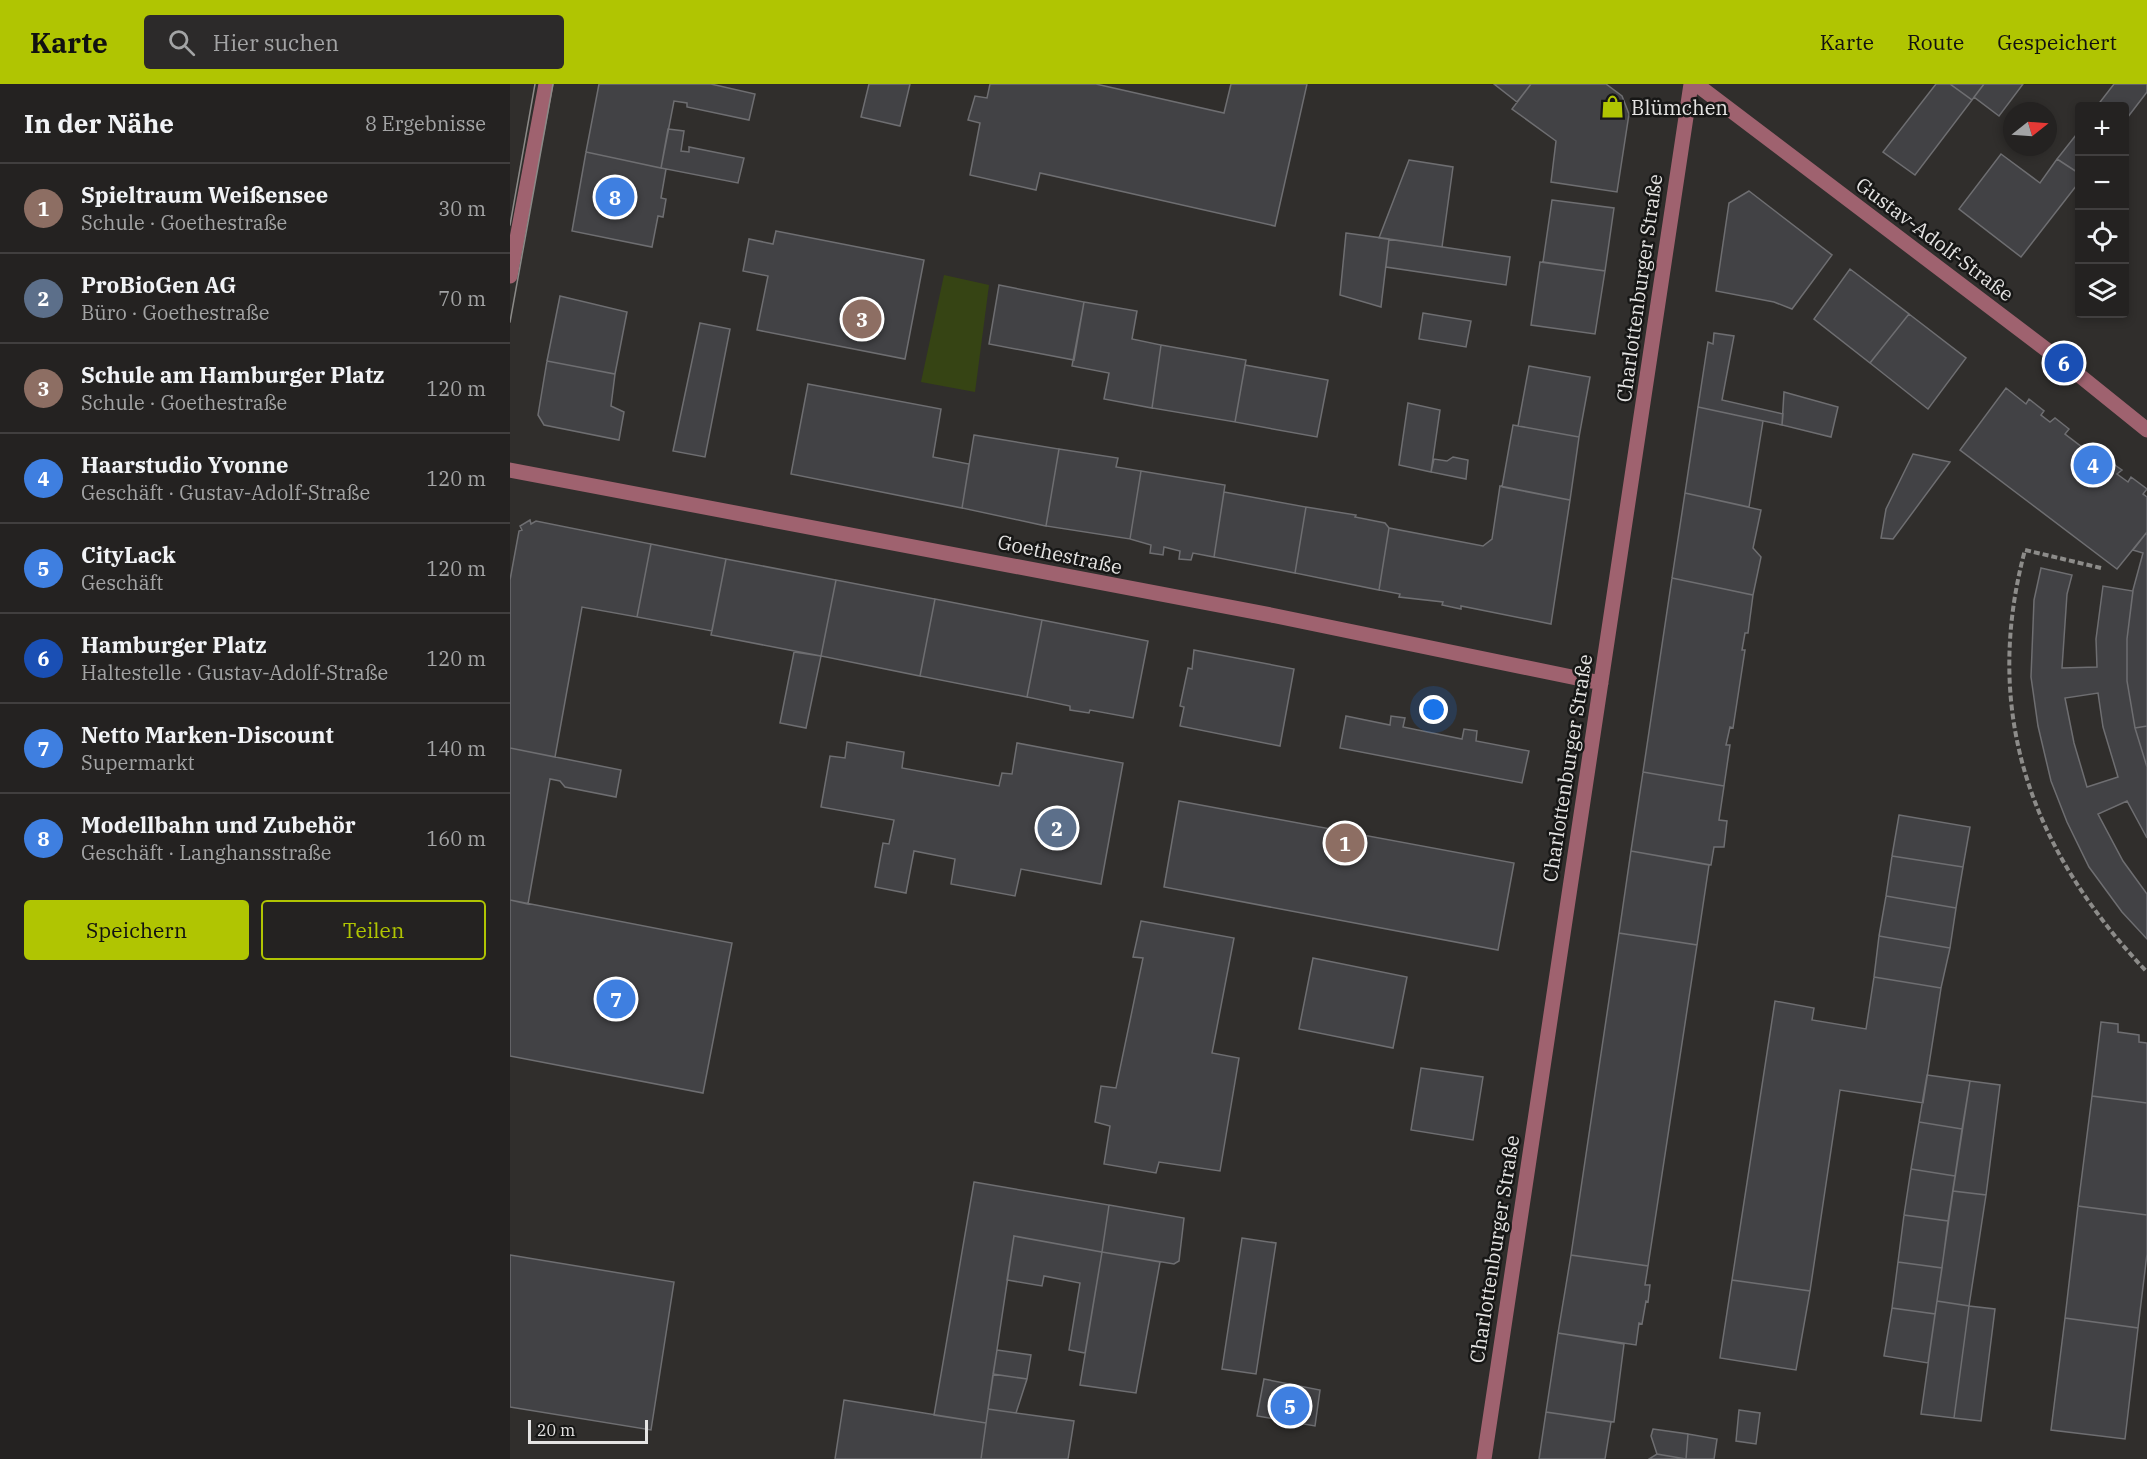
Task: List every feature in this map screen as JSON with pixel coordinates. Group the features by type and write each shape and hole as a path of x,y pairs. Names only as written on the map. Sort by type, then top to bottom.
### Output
{"street":[{"path":"510,276 546,84"},
{"name":"Charlottenburger Straße","path":"1484,1459 1691,84"},
{"name":"Gustav-Adolf-Straße","path":"1696,84 2055,357 2147,430"},
{"name":"Goethestraße","path":"510,470 1276,616 1601,683"}],"path":[{"path":"2101,568 2025,550 2010,621 2008,664 2012,721 2025,778 2065,864 2089,903 2147,972"}],"green space":[{"path":"944,275 989,285 975,392 921,382"}],"building":[{"path":"599,84 711,84 755,94 749,120 687,107 687,103 674,101 661,168 586,152"},
{"path":"869,84 910,84 900,126 861,117"},
{"path":"990,84 1096,84 1224,113 1231,84 1307,84 1275,226 1040,173 1036,190 970,175 980,123 968,120 975,96 987,98"},
{"path":"1494,84 1531,84 1517,102"},
{"path":"1531,84 1606,84 1622,96 1629,114 1617,192 1551,182 1556,141 1512,109"},
{"path":"1936,84 1950,84 1972,100 1915,175 1883,152"},
{"path":"1950,84 1984,84 1972,100"},
{"path":"1984,84 2023,84 2010,102 2003,102 2003,111 1999,116 1974,97"},
{"path":"2114,84 2147,84 2147,92 2129,115 2129,102 2100,102"},
{"path":"668,129 684,131 681,151 689,152 689,147 744,158 738,183 661,168"},
{"path":"2075,136 2075,171 2057,159"},
{"path":"586,152 666,169 661,198 666,199 663,217 658,216 652,247 572,231"},
{"path":"2001,154 2040,183 2057,159 2075,171 2075,187 2021,257 1959,209"},
{"path":"1409,160 1453,167 1442,247 1379,238"},
{"path":"1749,191 1832,255 1792,309 1774,302 1716,291 1729,203"},
{"path":"1552,200 1614,208 1605,271 1543,262"},
{"path":"776,231 924,260 905,359 757,330 768,276 743,271 749,239 773,244"},
{"path":"1346,233 1389,239 1381,307 1340,295"},
{"path":"1389,239 1510,257 1506,285 1386,267"},
{"path":"1540,262 1605,271 1595,334 1531,325"},
{"path":"1850,269 1909,314 1870,363 1814,319"},
{"path":"999,285 1084,302 1074,360 989,344"},
{"path":"560,296 627,312 615,374 547,361"},
{"path":"1084,302 1137,311 1132,339 1161,345 1152,408 1104,399 1109,373 1072,366"},
{"path":"1423,313 1471,321 1466,347 1419,339"},
{"path":"1909,314 1966,358 1928,409 1870,363"},
{"path":"700,323 730,329 705,457 673,451"},
{"path":"1714,333 1734,336 1722,400 1783,414 1782,425 1698,407 1708,342 1713,344"},
{"path":"1161,345 1246,360 1235,422 1152,408"},
{"path":"547,361 615,374 611,406 624,412 619,440 544,425 538,415"},
{"path":"1245,365 1328,380 1317,437 1235,422"},
{"path":"1529,366 1590,377 1579,437 1518,426"},
{"path":"808,384 941,409 933,457 969,464 962,508 791,474"},
{"path":"2006,388 2026,404 2029,399 2044,411 2041,415 2050,422 2055,418 2069,429 2065,434 2103,463 2106,459 2122,470 2117,474 2128,482 2131,477 2147,489 2143,494 2147,497 2147,532 2117,569 1960,450"},
{"path":"1784,392 1838,407 1831,437 1782,425"},
{"path":"1408,403 1440,410 1431,472 1399,465"},
{"path":"1698,407 1763,421 1749,507 1685,493"},
{"path":"1513,425 1579,437 1570,500 1502,487"},
{"path":"974,435 1059,449 1046,526 962,508"},
{"path":"1059,449 1118,458 1116,467 1141,471 1130,539 1046,526"},
{"path":"1913,454 1950,462 1893,539 1881,538 1886,509"},
{"path":"1453,457 1468,460 1466,479 1431,472 1434,459 1447,461"},
{"path":"1141,471 1225,485 1214,557 1193,553 1191,560 1179,559 1180,551 1164,547 1163,555 1150,553 1151,545 1130,539"},
{"path":"1500,486 1570,500 1551,624 1461,606 1461,609 1442,605 1443,602 1399,597 1400,594 1379,590 1389,528 1483,546 1492,539"},
{"path":"1224,492 1306,507 1295,573 1214,557"},
{"path":"1685,493 1761,510 1753,548 1761,557 1753,595 1672,578"},
{"path":"1306,507 1356,515 1355,517 1385,523 1389,528 1379,590 1295,573"},
{"path":"530,520 531,524 536,521 651,544 637,617 582,607 555,757 510,748 510,580 519,531 522,530 520,526"},
{"path":"2147,532 2147,726 2135,728 2127,681 2127,639 2133,590 2143,553 2133,550"},
{"path":"651,544 726,559 712,631 637,617"},
{"path":"726,559 836,580 821,656 711,635"},
{"path":"2041,568 2072,575 2067,594 2062,668 2097,667 2096,639 2103,586 2133,591 2127,639 2127,681 2135,728 2147,767 2147,838 2127,801 2098,814 2123,861 2147,894 2147,939 2122,912 2089,867 2067,822 2051,781 2038,726 2031,677 2034,600","holes":["2098,693 2103,727 2118,777 2087,787 2074,743 2065,698"]},
{"path":"1672,578 1753,595 1748,633 1745,633 1742,650 1745,650 1733,728 1730,727 1726,745 1730,745 1724,786 1643,772"},
{"path":"836,580 935,599 920,676 821,656"},
{"path":"935,599 1042,620 1027,697 920,676"},
{"path":"1042,620 1148,641 1133,718 1090,710 1089,713 1070,710 1070,706 1027,697"},
{"path":"1194,650 1294,669 1280,746 1180,726 1184,707 1180,706 1188,668 1192,669"},
{"path":"794,652 821,656 806,728 780,723"},
{"path":"1346,716 1390,725 1391,716 1405,718 1403,727 1462,739 1464,729 1477,731 1476,741 1529,751 1522,783 1340,748"},
{"path":"2147,726 2147,767 2135,728"},
{"path":"847,742 904,752 902,768 999,786 1002,773 1012,774 1017,743 1123,763 1101,884 1021,869 1015,896 951,884 955,859 914,851 906,893 875,887 883,843 889,844 894,820 821,807 830,756 845,758"},
{"path":"510,748 621,770 616,797 565,787 560,781 550,779 528,904 510,900"},
{"path":"1643,772 1724,786 1719,820 1727,821 1724,847 1714,847 1711,865 1631,851"},
{"path":"1179,801 1514,863 1498,950 1164,887"},
{"path":"1899,815 1970,827 1963,867 1892,856"},
{"path":"1631,851 1709,865 1697,945 1619,933"},
{"path":"1892,856 1963,867 1956,908 1886,896"},
{"path":"1886,896 1956,908 1950,948 1879,936"},
{"path":"510,900 732,943 703,1093 510,1056"},
{"path":"1141,921 1234,938 1212,1053 1239,1058 1220,1171 1159,1162 1156,1173 1104,1164 1110,1126 1095,1122 1101,1086 1116,1088 1143,958 1133,957"},
{"path":"1619,933 1697,945 1648,1266 1571,1255"},
{"path":"1879,936 1950,948 1941,988 1874,977"},
{"path":"1313,958 1407,977 1393,1048 1299,1029"},
{"path":"1874,977 1941,988 1923,1103 1840,1090 1810,1291 1732,1280 1775,1001 1814,1008 1812,1020 1866,1029"},
{"path":"2101,1022 2118,1024 2118,1032 2139,1035 2139,1042 2147,1043 2147,1103 2092,1096"},
{"path":"1421,1068 1483,1077 1473,1140 1411,1130"},
{"path":"1927,1075 1970,1081 1962,1129 1919,1122"},
{"path":"1970,1081 2000,1085 1986,1195 1953,1191"},
{"path":"2092,1096 2147,1103 2147,1215 2078,1206"},
{"path":"1919,1122 1962,1129 1955,1176 1911,1169"},
{"path":"1911,1169 1955,1176 1948,1221 1904,1215"},
{"path":"974,1182 1109,1205 1102,1252 1014,1236 986,1423 934,1415"},
{"path":"1953,1191 1986,1195 1969,1306 1937,1301"},
{"path":"1109,1205 1184,1218 1179,1261 1174,1264 1102,1252"},
{"path":"2078,1206 2147,1215 2147,1254 2138,1328 2065,1318"},
{"path":"1904,1215 1948,1221 1942,1268 1898,1262"},
{"path":"1014,1236 1102,1252 1085,1353 1069,1350 1080,1283 1044,1276 1042,1286 1007,1280"},
{"path":"1242,1238 1276,1243 1256,1374 1222,1369"},
{"path":"1102,1252 1160,1262 1136,1393 1080,1385"},
{"path":"510,1255 674,1282 651,1430 510,1407"},
{"path":"1571,1255 1648,1266 1645,1285 1650,1285 1648,1302 1646,1301 1642,1324 1639,1323 1636,1345 1558,1333"},
{"path":"1898,1262 1942,1268 1935,1314 1892,1308"},
{"path":"1732,1280 1810,1291 1796,1370 1720,1358"},
{"path":"1937,1301 1969,1306 1954,1418 1921,1414"},
{"path":"1969,1306 1995,1309 1981,1421 1954,1418"},
{"path":"1892,1308 1935,1314 1928,1363 1884,1356"},
{"path":"2065,1318 2138,1328 2125,1439 2051,1430"},
{"path":"1558,1333 1624,1344 1614,1422 1546,1412"},
{"path":"997,1350 1031,1355 1027,1379 993,1374"},
{"path":"993,1374 1027,1379 1016,1413 988,1409"},
{"path":"1264,1379 1320,1390 1315,1426 1257,1416"},
{"path":"844,1400 986,1423 981,1459 835,1459"},
{"path":"988,1409 1074,1421 1068,1459 981,1459"},
{"path":"1739,1410 1760,1413 1756,1444 1736,1441"},
{"path":"1546,1412 1611,1422 1605,1459 1539,1459"},
{"path":"1653,1429 1688,1434 1686,1459 1657,1454 1651,1436"},
{"path":"1688,1434 1717,1439 1714,1459 1686,1459"},
{"path":"1657,1454 1686,1459 1649,1459"}],"tram line":[{"path":"510,225 535,84"},
{"path":"510,322 553,84"}],"place":[{"name":"Blümchen","path":"1613,107"},
{"name":"Modellbahn und Zubehör","path":"615,197"},
{"name":"Schule am Hamburger Platz","path":"862,319"},
{"name":"Hamburger Platz","path":"2064,363"},
{"name":"Haarstudio Yvonne","path":"2093,465"},
{"name":"ProBioGen AG","path":"1057,828"},
{"name":"Spieltraum Weißensee","path":"1345,843"},
{"name":"Netto Marken-Discount","path":"616,999"},
{"name":"CityLack","path":"1290,1406"}]}
